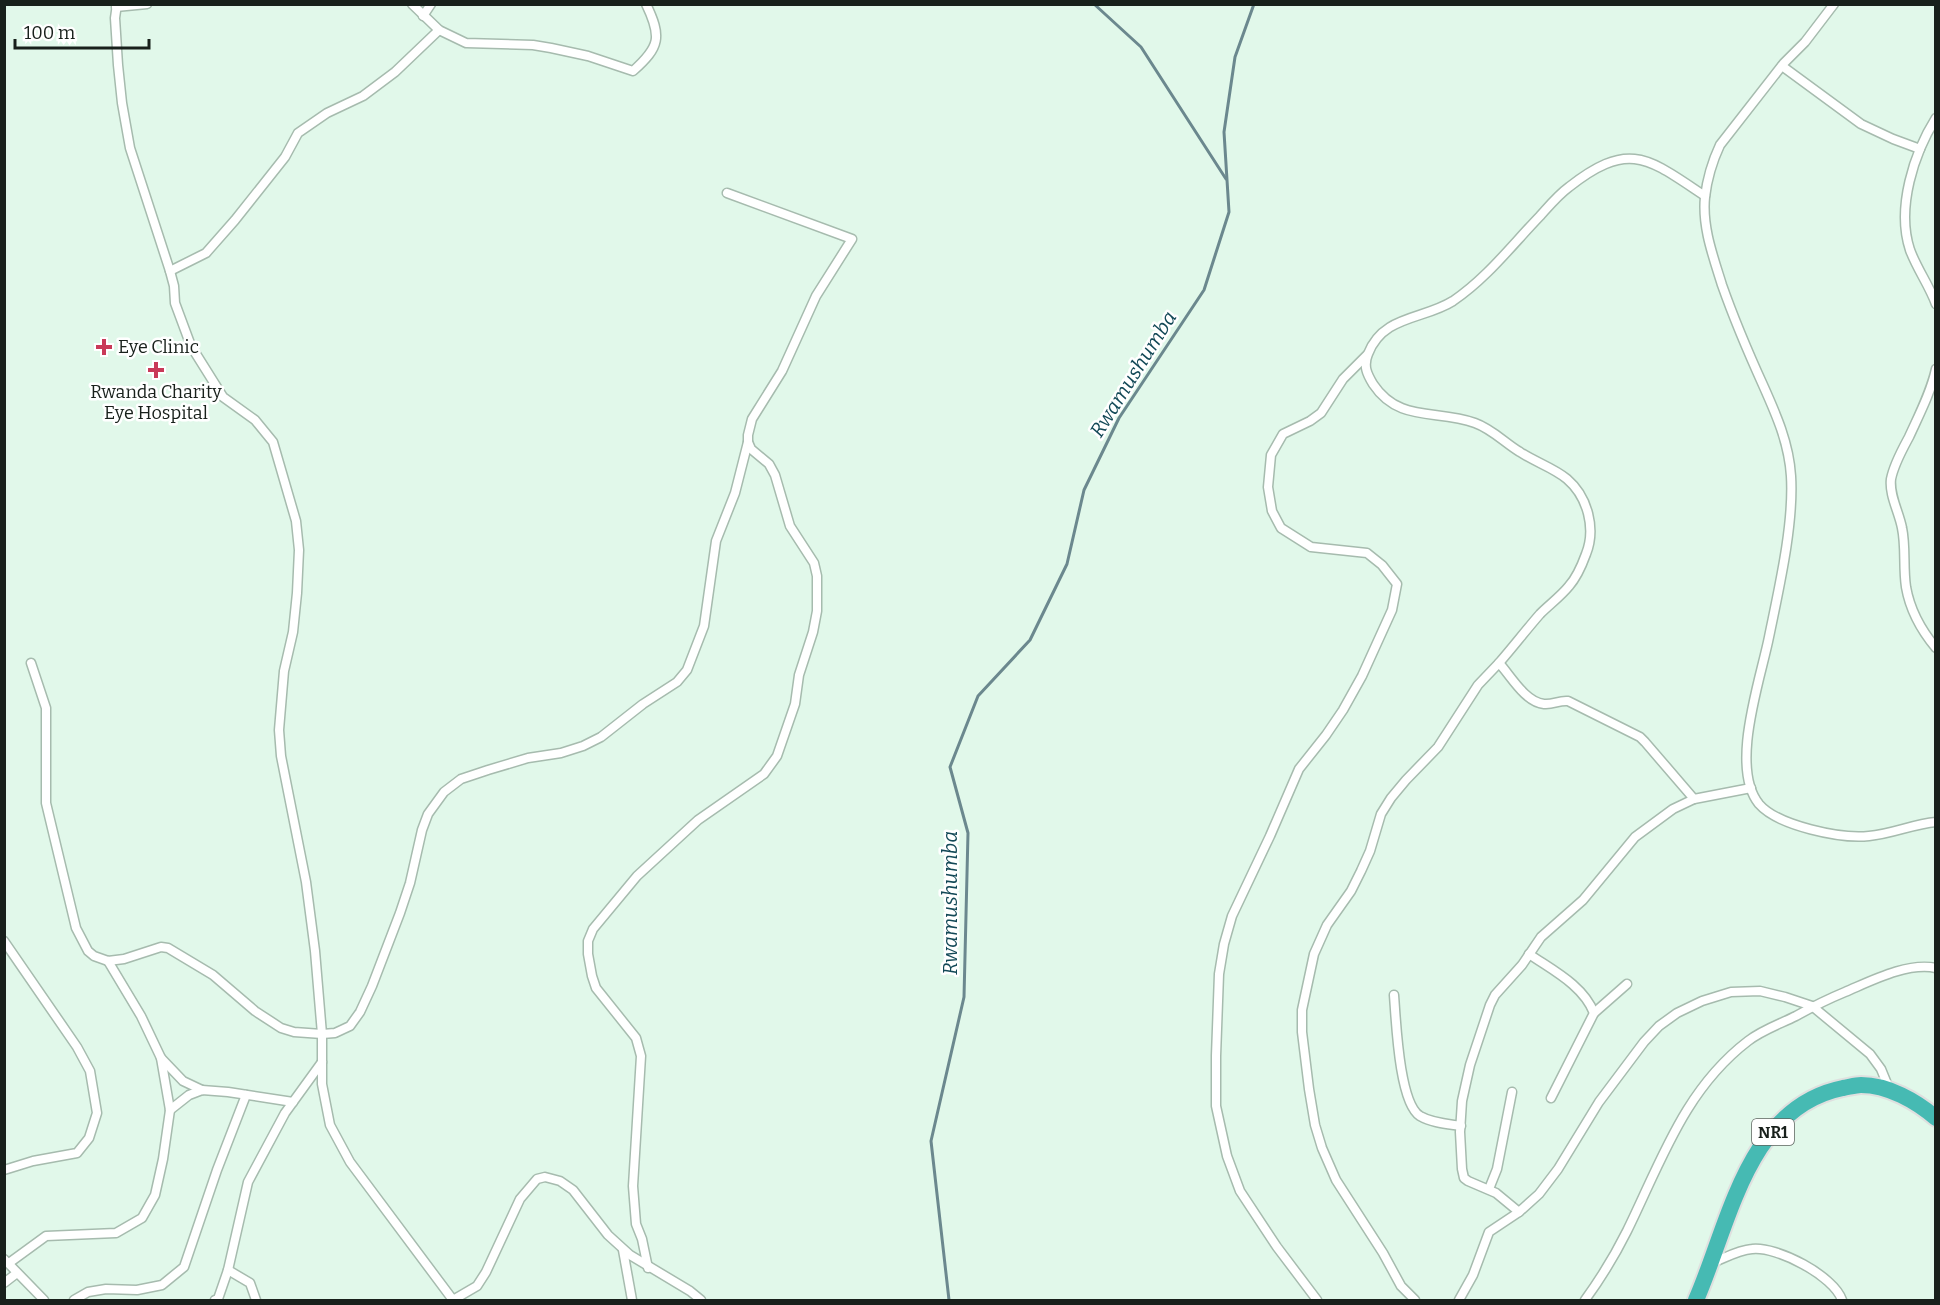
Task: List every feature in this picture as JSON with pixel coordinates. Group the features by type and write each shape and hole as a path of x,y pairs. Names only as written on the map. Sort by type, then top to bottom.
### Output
{"highway":[{"name":"NR1","path":"1696,1300 1747,1170 1775,1128 1798,1107 1815,1097 1838,1089 1861,1085 1891,1091 1908,1099 1935,1118"}],"street":[{"path":"147,4 116,6 120,84 130,148 170,271 175,303 191,346 223,397 255,420 273,442 296,521 299,550 297,593 293,632 284,671 279,730 281,756 306,882 322,1034 322,1084 330,1125 350,1162 453,1300 477,1286 486,1272 520,1199 537,1179 545,1177 560,1181 573,1190 608,1235 623,1250 701,1300"},
{"path":"412,4 439,30 466,43 533,45 551,48 588,56 633,71 646,60 657,42 655,22 646,4"},
{"path":"423,16 431,4"},
{"path":"1834,4 1720,145 1705,196 1706,228 1711,250 1735,321 1779,421 1788,451 1791,474 1792,497 1788,534 1769,639 1748,734 1747,769 1751,788 1759,804 1775,817 1800,827 1868,837 1935,822"},
{"path":"170,271 206,253 285,157 298,133 327,113 363,96 395,72 439,30"},
{"path":"1782,66 1861,124 1920,149"},
{"path":"1935,118 1909,178 1906,226 1909,247 1935,304"},
{"path":"1317,1300 1277,1248 1240,1191 1227,1156 1216,1106 1219,974 1232,916 1299,769 1343,710 1362,675 1392,610 1397,584 1382,565 1367,553 1311,547 1281,528 1272,511 1268,487 1271,454 1283,434 1321,413 1343,379 1367,355 1375,341 1387,329 1400,321 1431,312 1471,288 1498,263 1568,187 1595,169 1611,161 1624,159 1647,161 1705,196"},
{"path":"31,663 46,708 46,803 76,928 88,951 108,961 124,959 160,947 168,948 213,975 255,1011 281,1028 294,1032 322,1034 335,1033 350,1026 360,1012 372,986 410,883 428,814 444,792 460,779 528,758 561,753 601,737 643,704 677,682 687,670 704,626 716,541 735,493 752,419 782,371 816,296 852,239 727,193"},
{"path":"1367,355 1365,366 1367,374 1374,386 1391,404 1405,411 1448,416 1476,423 1492,431 1529,458 1567,479 1576,488 1584,503 1589,516 1590,534 1587,551 1569,586 1545,609 1478,685 1438,747 1391,798 1381,814 1371,852 1351,891 1327,925 1314,954 1302,1010 1302,1032 1315,1125 1336,1180 1383,1253 1401,1286 1415,1300"},
{"path":"1935,369 1920,413 1898,459 1891,488 1903,528 1906,587 1913,612 1921,629 1935,648"},
{"path":"648,1268 644,1246 636,1224 633,1186 641,1056 636,1038 596,988 592,976 588,941 593,929 637,876 664,850 698,820 764,774 771,766 777,756 795,704 799,675 813,632 817,611 817,576 814,562 790,526 775,475 769,465 751,449 748,442"},
{"path":"1499,663 1526,695 1537,702 1552,704 1563,700 1568,701 1640,737 1694,799"},
{"path":"1519,1212 1489,1189 1464,1178 1462,1169 1462,1101 1470,1065 1490,1005 1496,994 1541,937 1583,900 1635,837 1672,809 1694,799 1751,788"},
{"path":"4,941 70,1037 90,1071 97,1113 89,1138 77,1153 33,1161 4,1170"},
{"path":"1529,954 1578,989 1590,1003 1594,1013"},
{"path":"44,1300 7,1261 46,1236 116,1233 142,1218 154,1195 164,1159 170,1110 161,1058 141,1017 108,961"},
{"path":"1585,1300 1608,1266 1627,1230 1664,1150 1698,1094 1736,1051 1749,1040 1812,1006 1870,982 1909,968 1924,966 1935,969"},
{"path":"1551,1098 1594,1013 1627,984"},
{"path":"1459,1300 1473,1275 1487,1236 1492,1229 1519,1212 1539,1194 1599,1102 1659,1026 1702,1001 1731,992 1760,991 1812,1006 1870,1054 1881,1069 1891,1091"},
{"path":"1394,995 1403,1079 1413,1109 1432,1120 1461,1126"},
{"path":"161,1058 183,1081 202,1090 293,1102"},
{"path":"215,1300 218,1299 228,1270 248,1182 285,1113 322,1062"},
{"path":"170,1110 189,1095 202,1090"},
{"path":"1489,1189 1497,1169 1512,1092"},
{"path":"74,1300 88,1292 105,1289 137,1290 162,1285 184,1267 217,1170 246,1095"},
{"path":"1712,1263 1755,1248 1774,1251 1797,1261 1822,1277 1840,1294 1842,1300"},
{"path":"623,1250 632,1300"},
{"path":"228,1270 250,1283 256,1300"},
{"path":"4,1283 17,1273"}],"waterway":[{"path":"1094,4 1141,47 1226,179"},
{"name":"Rwamushumba","path":"949,1300 931,1141 964,997 968,833 950,767 978,696 1030,640 1067,564 1084,490 1119,418 1204,290 1229,212 1224,132 1235,57 1254,4"}],"place":[{"name":"Eye Clinic","path":"104,347"},
{"name":"Rwanda Charity Eye Hospital","path":"156,370"}]}
